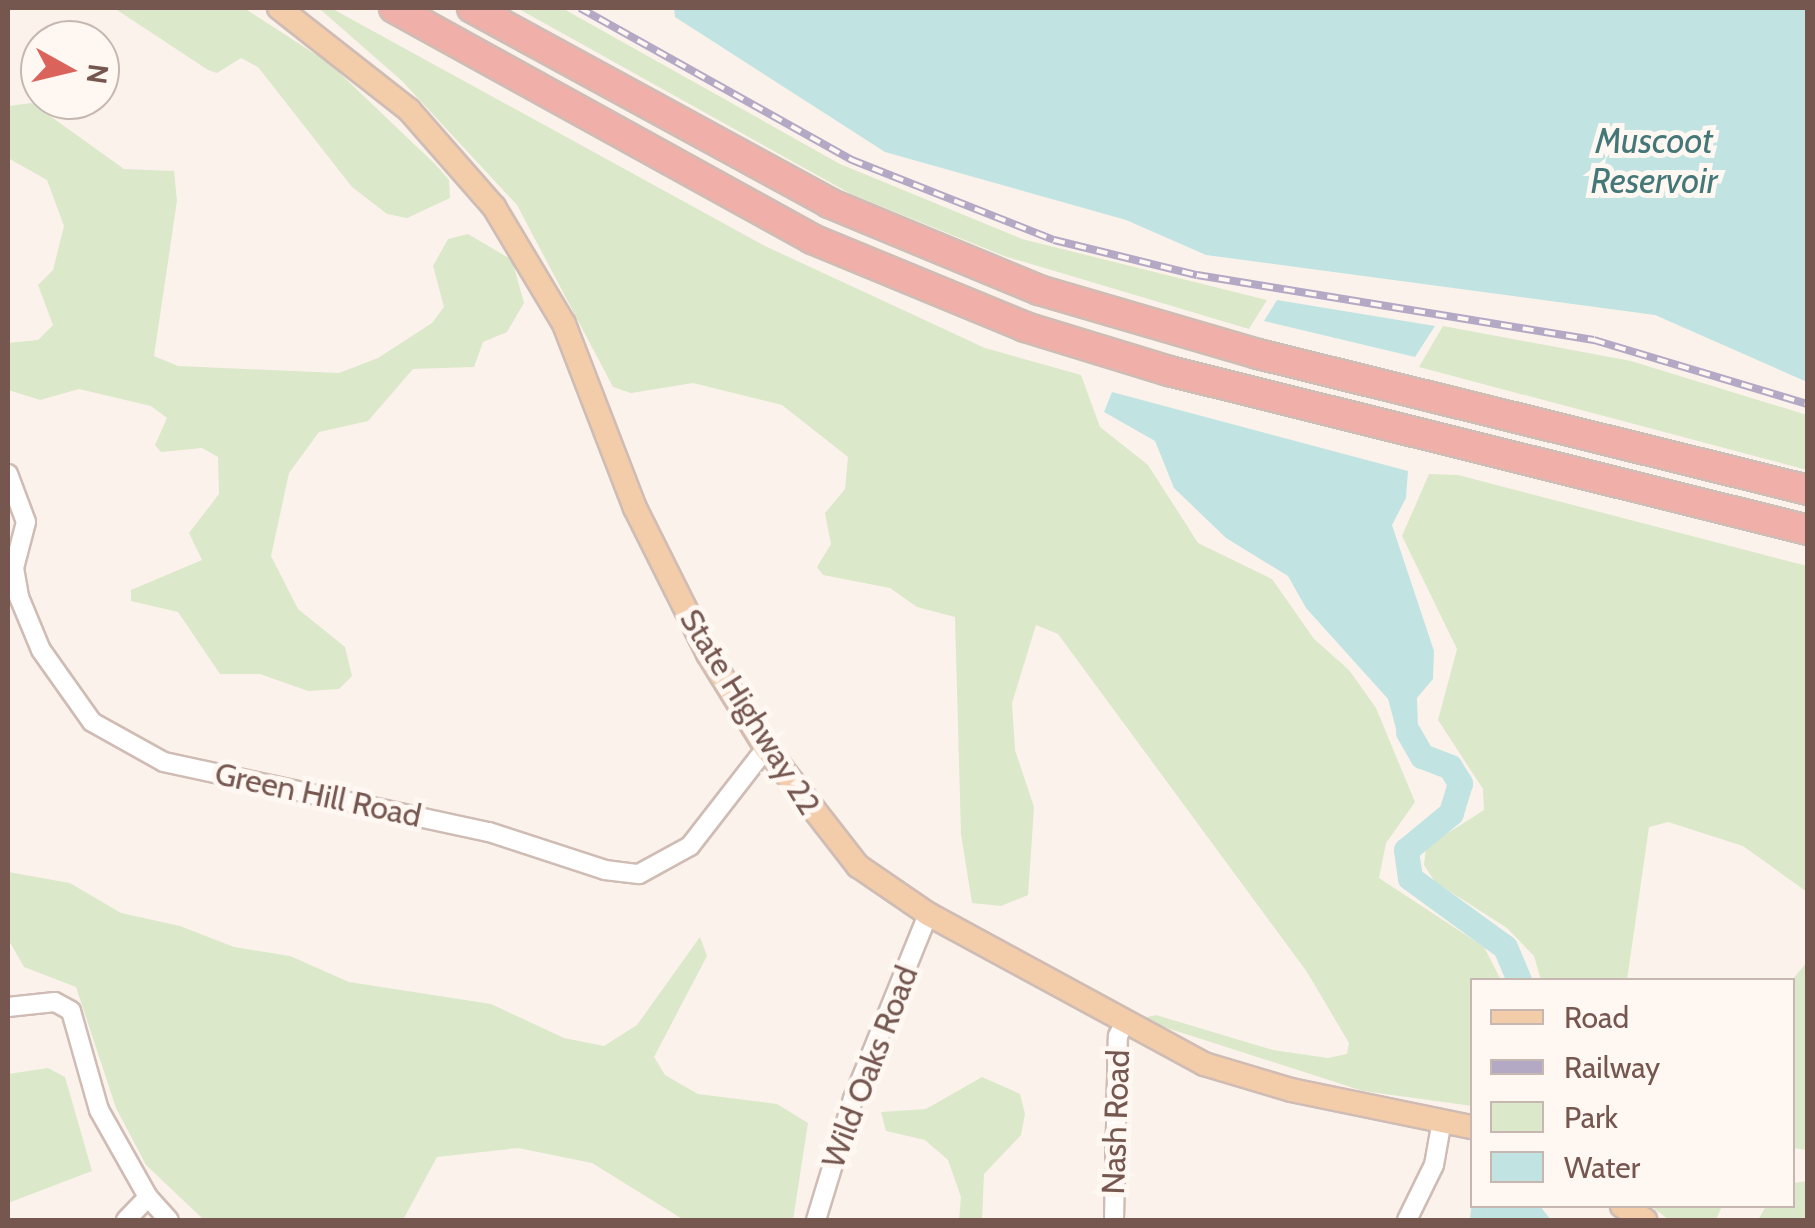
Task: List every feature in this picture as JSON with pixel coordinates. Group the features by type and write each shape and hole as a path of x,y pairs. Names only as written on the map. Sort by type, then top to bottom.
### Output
{"highway":[{"path":"394,8 812,238 1025,327 1169,371 1808,530"},
{"path":"472,8 829,204 1020,283 1258,354 1808,490"}],"main road":[{"name":"State Highway 22","path":"278,8 409,110 468,172 520,245 570,338 657,556 766,748 858,866 928,914 1124,1024 1259,1083 1470,1126"}],"street":[{"name":"Green Hill Road","path":"8,474 26,522 14,568 19,597 41,650 92,722 164,762 489,832 604,870 639,874 669,863 690,846 766,748"},
{"name":"Wild Oaks Road","path":"816,1220 853,1099 928,914"},
{"path":"8,1007 54,1002 71,1010 99,1110 148,1197 169,1220"},
{"name":"Nash Road","path":"1114,1220 1118,1036 1124,1024"},
{"path":"1407,1220 1434,1165 1442,1120"},
{"path":"126,1220 148,1197"}],"green space":[{"path":"114,8 244,8 329,63 436,165 449,180 450,198 407,218 387,214 352,187 258,67 241,58 217,73 208,70"},
{"path":"331,8 765,246 985,348 1081,375 1100,427 1148,465 1198,543 1272,579 1314,639 1349,670 1376,708 1415,802 1386,843 1379,878 1484,947 1500,978 1470,978 1470,1106 1363,1091 1139,1019 1156,1015 1273,1050 1328,1058 1347,1054 1349,1043 1307,972 1058,634 1036,625 1012,703 1015,750 1034,807 1028,895 1001,906 972,903 961,834 955,617 917,607 890,588 823,575 817,567 831,544 825,513 845,489 848,457 782,405 693,383 631,393 613,387 517,205 402,81 321,10"},
{"path":"517,8 562,8 840,164 1022,239 1267,300 1249,329 1004,256 851,194"},
{"path":"20,104 20,120 56,120 124,169 174,171 177,201 154,356 178,366 339,373 378,358 432,323 444,307 433,266 448,239 468,234 512,260 524,303 507,332 483,342 474,367 413,369 368,421 319,432 289,473 271,556 298,609 345,647 352,676 339,689 308,691 260,674 220,674 178,612 131,601 131,590 202,560 189,533 219,494 218,457 202,448 161,452 155,445 167,418 151,406 79,389 40,400 8,390 8,343 38,340 53,325 38,285 53,270 64,226 47,180 8,158 8,106"},
{"path":"1443,326 1631,361 1807,415 1807,470 1419,367"},
{"path":"1429,474 1458,475 1807,566 1807,892 1743,846 1668,822 1649,827 1627,978 1540,978 1534,956 1507,928 1435,882 1424,865 1426,847 1484,810 1483,789 1438,720 1457,649 1402,536"},
{"path":"8,872 70,883 121,913 180,926 234,947 290,956 349,982 491,1004 564,1038 604,1046 637,1025 700,937 707,956 654,1057 665,1075 698,1094 777,1104 808,1123 793,1220 684,1220 592,1163 518,1148 437,1157 403,1220 204,1220 146,1165 116,1108 76,987 24,967 8,939"},
{"path":"1808,962 1807,1150 1795,1148 1794,978"},
{"path":"48,1068 65,1077 92,1171 8,1203 8,1074"},
{"path":"982,1077 1020,1094 1025,1114 1021,1135 984,1174 982,1220 959,1220 961,1197 948,1160 925,1140 886,1131 881,1112 926,1109"},
{"path":"1807,1181 1807,1220 1758,1220 1765,1208 1795,1208 1795,1183"},
{"path":"1654,1208 1721,1208 1716,1220 1669,1220"}],"water":[{"name":"Muscoot Reservoir","path":"674,8 1807,8 1807,382 1655,315 1206,255 1126,220 885,152 675,17"},
{"path":"1277,300 1435,326 1415,357 1264,321"},
{"path":"1112,392 1408,471 1406,498 1392,525 1434,651 1433,679 1417,698 1418,729 1398,736 1388,699 1306,608 1288,576 1226,538 1174,488 1155,441 1104,412"},
{"path":"1471,1208 1542,1208 1551,1220 1470,1220"}],"waterway":[{"path":"1408,732 1422,756 1450,767 1460,783 1451,813 1406,850 1410,878 1505,947 1518,978"}],"railway":[{"path":"580,8 852,160 1054,240 1197,275 1594,340 1808,404"}]}
